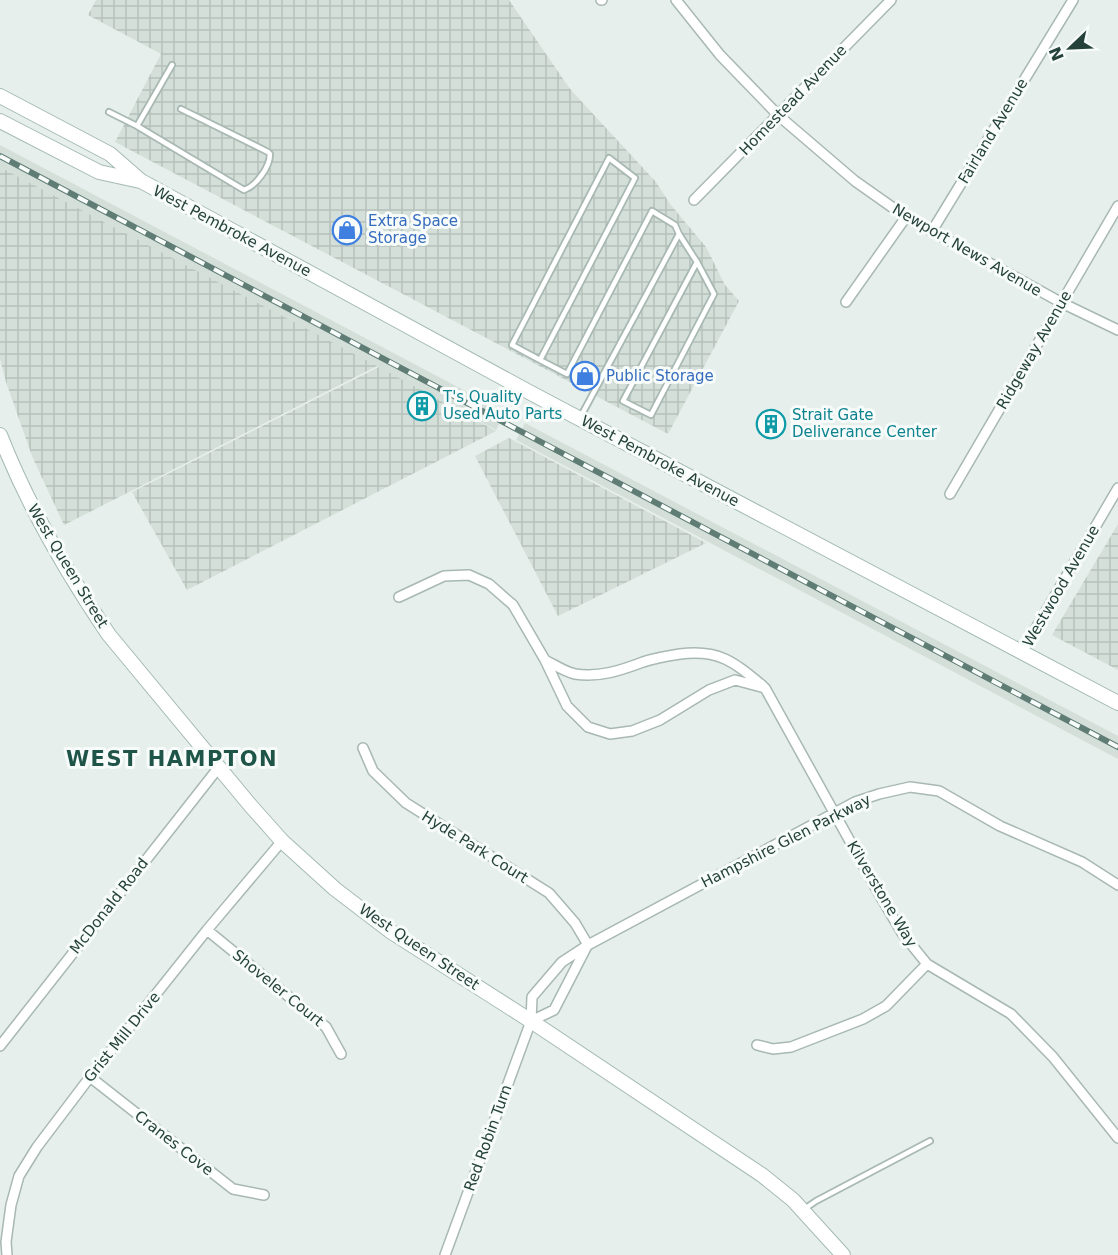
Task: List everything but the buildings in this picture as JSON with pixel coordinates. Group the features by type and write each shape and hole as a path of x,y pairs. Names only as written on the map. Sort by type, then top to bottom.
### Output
{"main road":[{"name":"West Pembroke Avenue","path":"0,96 110,154 141,182 1118,703"},
{"name":"West Pembroke Avenue","path":"0,121 99,172 141,182"},
{"name":"West Queen Street","path":"0,435 42,526 86,601 109,634 282,841 335,889 390,931 531,1021 762,1175 803,1210 843,1255"}],"street":[{"name":"Newport News Avenue","path":"676,0 720,56 779,116 855,181 906,217 1062,303 1118,330"},
{"name":"Homestead Avenue","path":"694,200 891,0"},
{"name":"Fairland Avenue","path":"932,231 1073,0"},
{"name":"Ridgeway Avenue","path":"950,494 1118,206"},
{"path":"846,302 906,217"},
{"name":"Westwood Avenue","path":"1022,652 1118,488"},
{"path":"399,597 444,576 469,575 489,584 513,605 545,660 567,706 588,727 610,734 632,731 660,720 708,690 735,680 765,688"},
{"name":"Kilverstone Way","path":"545,660 574,674 595,675 618,672 656,658 700,652 721,657 738,666 765,688 902,933 927,964 1011,1014 1053,1056 1118,1138"},
{"name":"Hyde Park Court","path":"363,748 373,771 406,803 549,893 575,923 588,945"},
{"name":"McDonald Road","path":"0,1046 219,767"},
{"name":"Hampshire Glen Parkway","path":"531,1021 532,997 561,962 588,945 871,796 910,787 939,791 1000,826 1082,862 1118,885"},
{"name":"Grist Mill Drive","path":"7,1255 3,1243 19,1176 37,1147 207,930 282,841"},
{"name":"Shoveler Court","path":"207,930 326,1027 341,1054"},
{"path":"531,1021 554,1010 588,945"},
{"path":"757,1045 773,1049 791,1047 862,1019 886,1006 927,964"},
{"name":"Red Robin Turn","path":"446,1255 531,1021"},
{"name":"Cranes Cove","path":"90,1077 233,1189 264,1195"}],"lane":[{"path":"136,126 172,65"},
{"path":"109,112 244,190 253,187 270,160 270,154 181,109"},
{"path":"540,360 635,178 609,158 512,345 540,360 567,374 652,211 675,225 697,262 714,294 651,415 623,401 697,262"},
{"path":"580,418 679,234"},
{"path":"803,1210 816,1200 930,1141"}],"shaded area":[{"path":"96,0 509,0 570,89 656,182 670,204 706,247 725,285 739,301 668,434 115,142 161,54 88,15"},
{"path":"0,145 505,412 496,430 0,167"},
{"path":"0,167 377,366 64,525 32,456 0,359"},
{"path":"379,367 496,431 187,590 132,492"},
{"path":"525,423 1118,736 1118,759 516,440"},
{"path":"509,438 706,543 558,616 475,456"},
{"path":"1118,524 1118,670 1052,635"}],"railway":[{"path":"0,156 1118,747"}],"place":[{"name":"Extra Space Storage","path":"347,230"},
{"name":"Public Storage","path":"585,376"},
{"name":"T's Quality Used Auto Parts","path":"422,406"},
{"name":"Strait Gate Deliverance Center","path":"771,424"}],"district":[{"name":"WEST HAMPTON","path":"172,759"}]}
